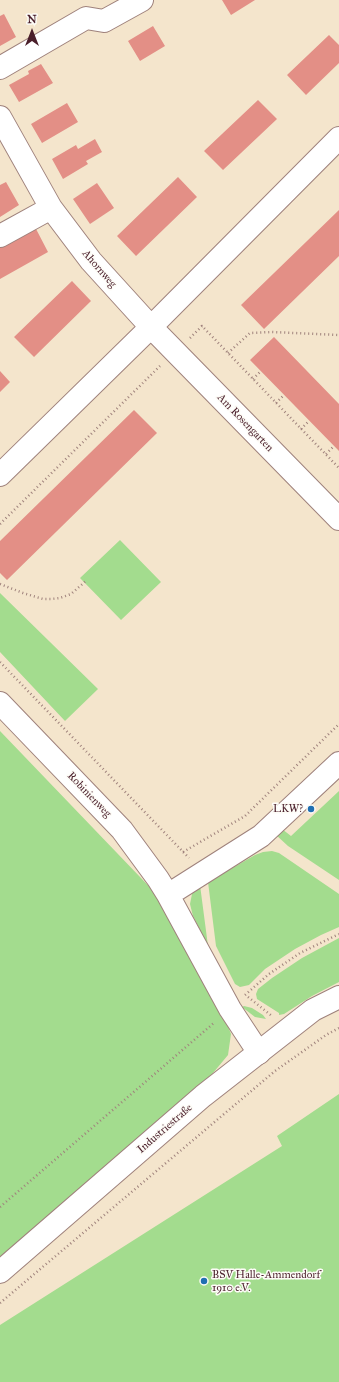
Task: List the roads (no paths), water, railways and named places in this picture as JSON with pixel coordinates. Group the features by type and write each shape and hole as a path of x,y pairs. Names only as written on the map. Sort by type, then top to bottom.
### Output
{"street":[{"path":"0,68 90,9 104,22 142,0"},
{"name":"Ahornweg","path":"0,117 52,208 91,261 151,327"},
{"path":"0,475 151,327 339,138"},
{"path":"0,236 52,208"},
{"name":"Am Rosengarten","path":"151,327 339,519"},
{"name":"Robinienweg","path":"0,703 122,830 168,895 230,1009 258,1054"},
{"path":"168,895 261,836 339,763"},
{"name":"Industriestraße","path":"0,1272 203,1096 313,1010 339,997"}],"place":[{"name":"LKW?","path":"311,809"},
{"name":"BSV Halle-Ammendorf 1910 e.V.","path":"204,1281"}]}
